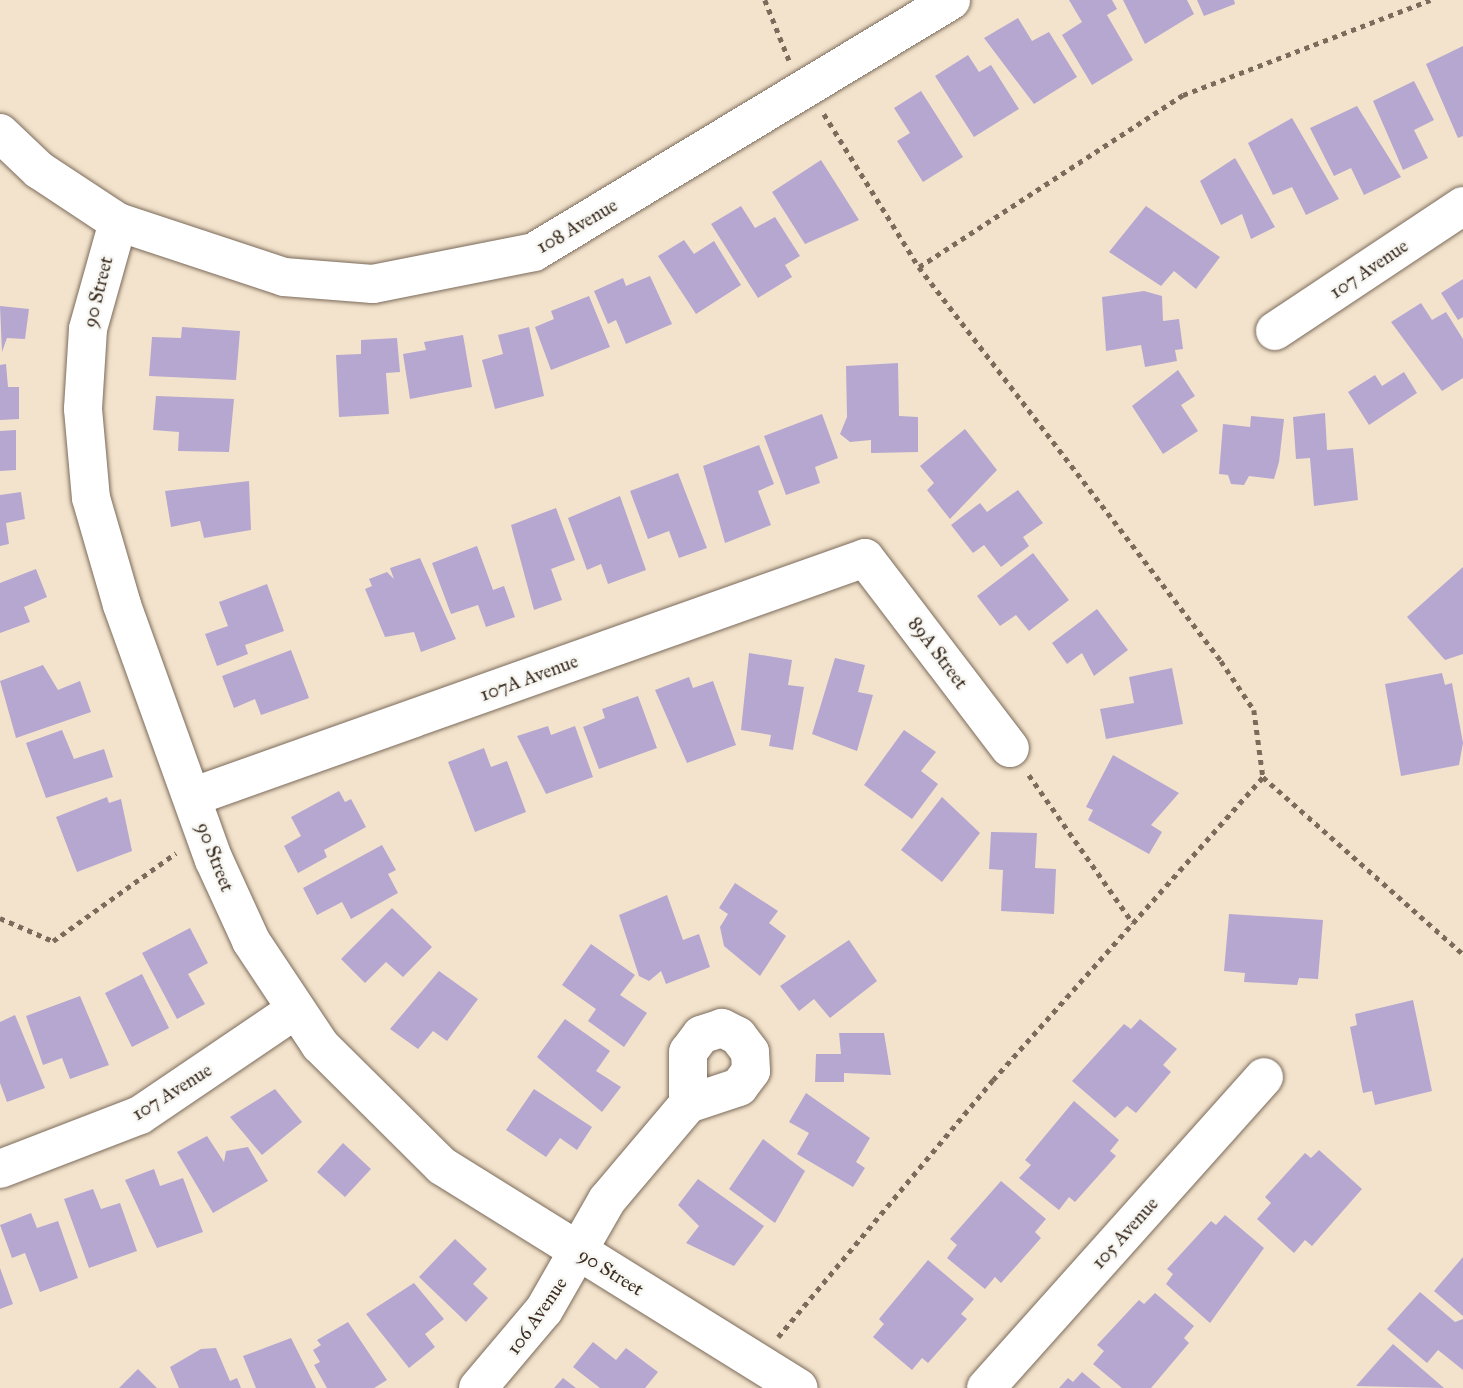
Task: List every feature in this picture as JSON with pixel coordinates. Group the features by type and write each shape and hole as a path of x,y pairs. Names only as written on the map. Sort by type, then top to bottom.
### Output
{"street":[{"name":"108 Avenue","path":"118,222 284,278 373,284 534,252 951,0"},
{"path":"0,133 39,170 118,222"},
{"name":"107 Avenue","path":"1275,331 1463,206"},
{"name":"90 Street","path":"118,222 88,329 86,456 109,568 192,797 251,941 295,1010 341,1069 442,1166 799,1388"},
{"name":"107A Avenue","path":"192,797 865,558"},
{"name":"89A Street","path":"865,558 1010,748"},
{"name":"107 Avenue","path":"0,1169 140,1115 295,1010"},
{"name":"105 Avenue","path":"986,1388 1264,1077"},
{"name":"106 Avenue","path":"478,1388 508,1357 580,1252 607,1200 688,1104"}],"path":[{"path":"765,0 807,88 919,267 1222,661 1254,710 1263,778 1463,954"},
{"path":"919,267 1183,95 1430,0"},
{"path":"1010,748 1133,923"},
{"path":"756,1362 1133,923 1263,778"},
{"path":"0,918 52,941 183,848"}],"building":[{"path":"1069,0 1112,0 1117,9 1107,15 1133,60 1092,85 1062,35 1082,22"},
{"path":"1123,0 1187,0 1194,14 1145,44"},
{"path":"1197,0 1234,0 1235,4 1204,16"},
{"path":"1018,18 1032,41 1049,32 1077,77 1034,104 984,38"},
{"path":"1463,46 1463,136 1458,138 1426,64"},
{"path":"968,55 979,72 991,65 1019,109 974,137 935,76"},
{"path":"1414,81 1434,120 1414,130 1428,158 1403,170 1373,101"},
{"path":"921,91 963,157 923,182 897,141 910,133 894,108"},
{"path":"1357,106 1401,177 1364,195 1351,168 1334,176 1310,128"},
{"path":"1292,118 1339,199 1306,215 1292,187 1273,195 1248,143"},
{"path":"1235,158 1275,227 1251,239 1242,214 1221,225 1200,181"},
{"path":"821,160 859,220 805,244 772,192"},
{"path":"741,206 755,228 775,217 800,256 785,265 792,277 758,298 711,224"},
{"path":"1146,206 1220,257 1196,289 1174,271 1161,286 1109,252"},
{"path":"684,240 694,254 714,241 741,285 696,314 658,256"},
{"path":"650,276 672,324 626,344 616,320 608,324 594,291 623,278 626,286"},
{"path":"1463,279 1463,317 1458,320 1441,293"},
{"path":"1144,291 1162,296 1163,321 1179,319 1183,349 1175,350 1177,361 1145,367 1141,345 1106,351 1102,297"},
{"path":"589,296 610,347 551,370 535,327 554,319 551,311"},
{"path":"1421,303 1432,320 1446,312 1463,339 1463,378 1442,391 1391,322"},
{"path":"0,306 29,309 25,339 7,338 2,352"},
{"path":"182,327 240,331 236,380 149,376 152,337 181,338"},
{"path":"529,327 544,396 495,409 482,360 503,354 498,335"},
{"path":"463,335 472,387 410,399 403,354 426,350 424,342"},
{"path":"397,338 400,372 386,373 389,414 339,417 336,355 361,354 361,340"},
{"path":"898,363 899,416 918,417 918,452 871,453 871,440 850,442 840,434 847,417 846,366"},
{"path":"6,364 8,387 19,387 19,419 0,420 0,365"},
{"path":"1178,370 1195,396 1181,405 1198,431 1163,454 1132,406"},
{"path":"1404,372 1417,393 1369,425 1348,392 1375,375 1382,386"},
{"path":"156,396 234,399 229,452 178,451 179,432 153,430"},
{"path":"1325,413 1327,450 1353,448 1358,500 1314,506 1310,458 1296,459 1293,417"},
{"path":"822,414 838,458 815,467 820,483 786,495 764,436"},
{"path":"1251,416 1284,419 1279,462 1274,479 1249,476 1244,485 1231,484 1228,475 1219,474 1223,424 1250,427"},
{"path":"965,429 997,470 950,519 927,490 934,483 920,466"},
{"path":"16,430 16,470 0,471 0,431"},
{"path":"759,445 774,484 758,491 771,525 725,543 703,466"},
{"path":"678,473 707,548 679,558 669,531 648,539 630,491"},
{"path":"249,481 251,530 204,538 200,521 171,527 165,491"},
{"path":"1018,490 1043,523 1023,537 1029,546 1001,567 984,545 973,553 951,525 980,503 987,512"},
{"path":"21,492 25,519 6,523 9,544 0,546 0,495"},
{"path":"620,496 646,570 608,584 601,564 587,570 568,518"},
{"path":"556,508 575,560 551,569 562,600 534,610 511,525"},
{"path":"477,546 493,590 504,586 515,617 486,627 478,605 451,614 432,563"},
{"path":"1033,553 1069,600 1029,631 1016,615 1000,626 977,596"},
{"path":"420,558 456,639 421,652 414,632 385,637 365,589 372,586 369,579 387,572 394,579 390,568"},
{"path":"1463,567 1463,654 1445,660 1407,617"},
{"path":"36,569 47,597 24,607 30,622 0,633 0,583"},
{"path":"267,584 284,631 245,645 248,654 217,666 205,634 228,626 219,602"},
{"path":"1097,609 1128,650 1094,676 1082,653 1067,664 1052,643"},
{"path":"291,650 309,698 261,715 255,699 234,708 222,676"},
{"path":"749,653 792,660 788,685 804,687 793,750 769,746 771,735 741,730"},
{"path":"835,658 865,665 858,692 873,695 857,751 812,734"},
{"path":"43,665 58,690 80,681 91,712 16,738 0,681"},
{"path":"1172,668 1183,724 1106,739 1100,709 1134,703 1129,677"},
{"path":"1442,673 1445,685 1452,683 1463,743 1459,765 1401,776 1385,684"},
{"path":"689,677 693,688 713,681 736,745 687,763 655,690"},
{"path":"638,696 657,748 599,769 583,727 605,718 602,709"},
{"path":"548,726 551,735 575,726 593,777 546,794 517,736"},
{"path":"62,730 74,759 104,749 113,777 46,798 26,743"},
{"path":"904,730 936,752 921,771 938,784 912,819 864,785"},
{"path":"484,748 491,767 507,761 526,812 475,832 448,762"},
{"path":"1113,755 1179,793 1151,825 1162,832 1149,854 1088,820 1093,810 1086,807"},
{"path":"339,791 345,802 351,799 366,827 324,850 327,857 298,873 284,846 301,836 291,817"},
{"path":"107,797 109,803 121,799 132,851 77,872 56,817"},
{"path":"942,797 980,833 942,882 901,850"},
{"path":"991,832 1037,833 1035,868 1056,869 1054,914 1001,911 1003,870 989,869"},
{"path":"382,845 396,870 388,874 398,893 351,919 342,902 317,915 303,888"},
{"path":"735,883 778,911 769,923 786,936 760,976 724,946 720,927 728,914 719,908"},
{"path":"667,895 683,940 699,934 710,967 666,984 661,971 649,981 639,976 619,915"},
{"path":"392,908 432,947 403,977 386,962 365,983 341,959"},
{"path":"1229,914 1323,920 1318,979 1299,978 1297,985 1244,982 1245,973 1224,971"},
{"path":"190,928 208,963 188,974 205,1004 177,1019 142,953"},
{"path":"849,940 877,981 830,1018 814,999 799,1011 780,986"},
{"path":"591,944 635,975 620,995 647,1013 624,1047 588,1021 596,1009 562,985"},
{"path":"439,971 478,999 447,1041 433,1031 418,1049 390,1029"},
{"path":"142,974 169,1028 132,1047 105,993"},
{"path":"80,996 109,1065 70,1079 62,1058 43,1065 26,1016"},
{"path":"1413,1000 1432,1091 1375,1105 1372,1091 1363,1093 1350,1027 1357,1025 1355,1014"},
{"path":"15,1015 45,1088 7,1102 0,1083 0,1022"},
{"path":"565,1019 610,1051 596,1071 621,1087 602,1112 537,1057"},
{"path":"1140,1019 1177,1049 1163,1065 1171,1072 1136,1113 1127,1106 1115,1118 1072,1081 1124,1024 1131,1029"},
{"path":"839,1033 884,1033 891,1075 844,1073 844,1082 815,1082 816,1054 841,1054"},
{"path":"275,1089 302,1122 262,1155 230,1117"},
{"path":"534,1089 592,1127 577,1150 560,1138 546,1157 506,1130"},
{"path":"806,1093 870,1138 856,1162 865,1168 853,1187 797,1154 809,1133 789,1122"},
{"path":"1074,1101 1119,1140 1110,1151 1116,1156 1075,1202 1069,1197 1059,1210 1019,1178 1031,1165 1025,1160"},
{"path":"207,1136 224,1162 226,1151 248,1147 268,1181 213,1213 177,1152"},
{"path":"763,1139 805,1171 775,1223 729,1189"},
{"path":"343,1143 371,1169 345,1197 317,1172"},
{"path":"1319,1150 1362,1189 1312,1246 1305,1240 1294,1253 1257,1219 1271,1203 1265,1197 1305,1153 1311,1158"},
{"path":"154,1169 160,1186 183,1178 203,1232 157,1248 125,1180"},
{"path":"698,1179 764,1226 734,1266 686,1243 699,1226 678,1205"},
{"path":"1001,1181 1046,1219 1035,1232 1041,1238 1001,1283 995,1277 985,1289 947,1258 957,1245 950,1239"},
{"path":"93,1189 101,1209 120,1203 137,1251 89,1268 64,1199"},
{"path":"31,1213 37,1228 58,1221 78,1278 40,1292 25,1253 12,1258 0,1225"},
{"path":"1225,1215 1264,1248 1210,1323 1166,1284 1173,1274 1167,1269 1211,1221 1216,1225"},
{"path":"455,1239 487,1269 473,1284 488,1298 466,1322 419,1277"},
{"path":"1463,1257 1463,1316 1434,1291"},
{"path":"928,1260 974,1299 961,1314 967,1319 928,1363 922,1358 912,1370 873,1337 884,1324 879,1319"},
{"path":"0,1268 13,1304 0,1309"},
{"path":"414,1283 444,1319 425,1334 435,1347 409,1368 366,1314"},
{"path":"1420,1292 1455,1322 1463,1319 1463,1370 1438,1350 1427,1363 1387,1329"},
{"path":"1155,1293 1194,1326 1184,1338 1189,1343 1151,1388 1122,1388 1093,1364 1104,1351 1097,1345 1139,1300 1144,1304"},
{"path":"348,1322 387,1380 374,1388 327,1388 314,1365 320,1362 313,1350 321,1345 317,1340"},
{"path":"291,1338 316,1388 256,1388 243,1356"},
{"path":"593,1342 616,1360 626,1348 658,1372 645,1388 600,1388 573,1367"},
{"path":"1393,1344 1444,1388 1356,1386"},
{"path":"216,1348 230,1381 237,1378 241,1388 179,1388 170,1367 201,1349"},
{"path":"138,1369 157,1388 119,1388"},
{"path":"1082,1372 1101,1388 1059,1388 1068,1378 1073,1382"},
{"path":"563,1378 576,1388 554,1388"}]}
